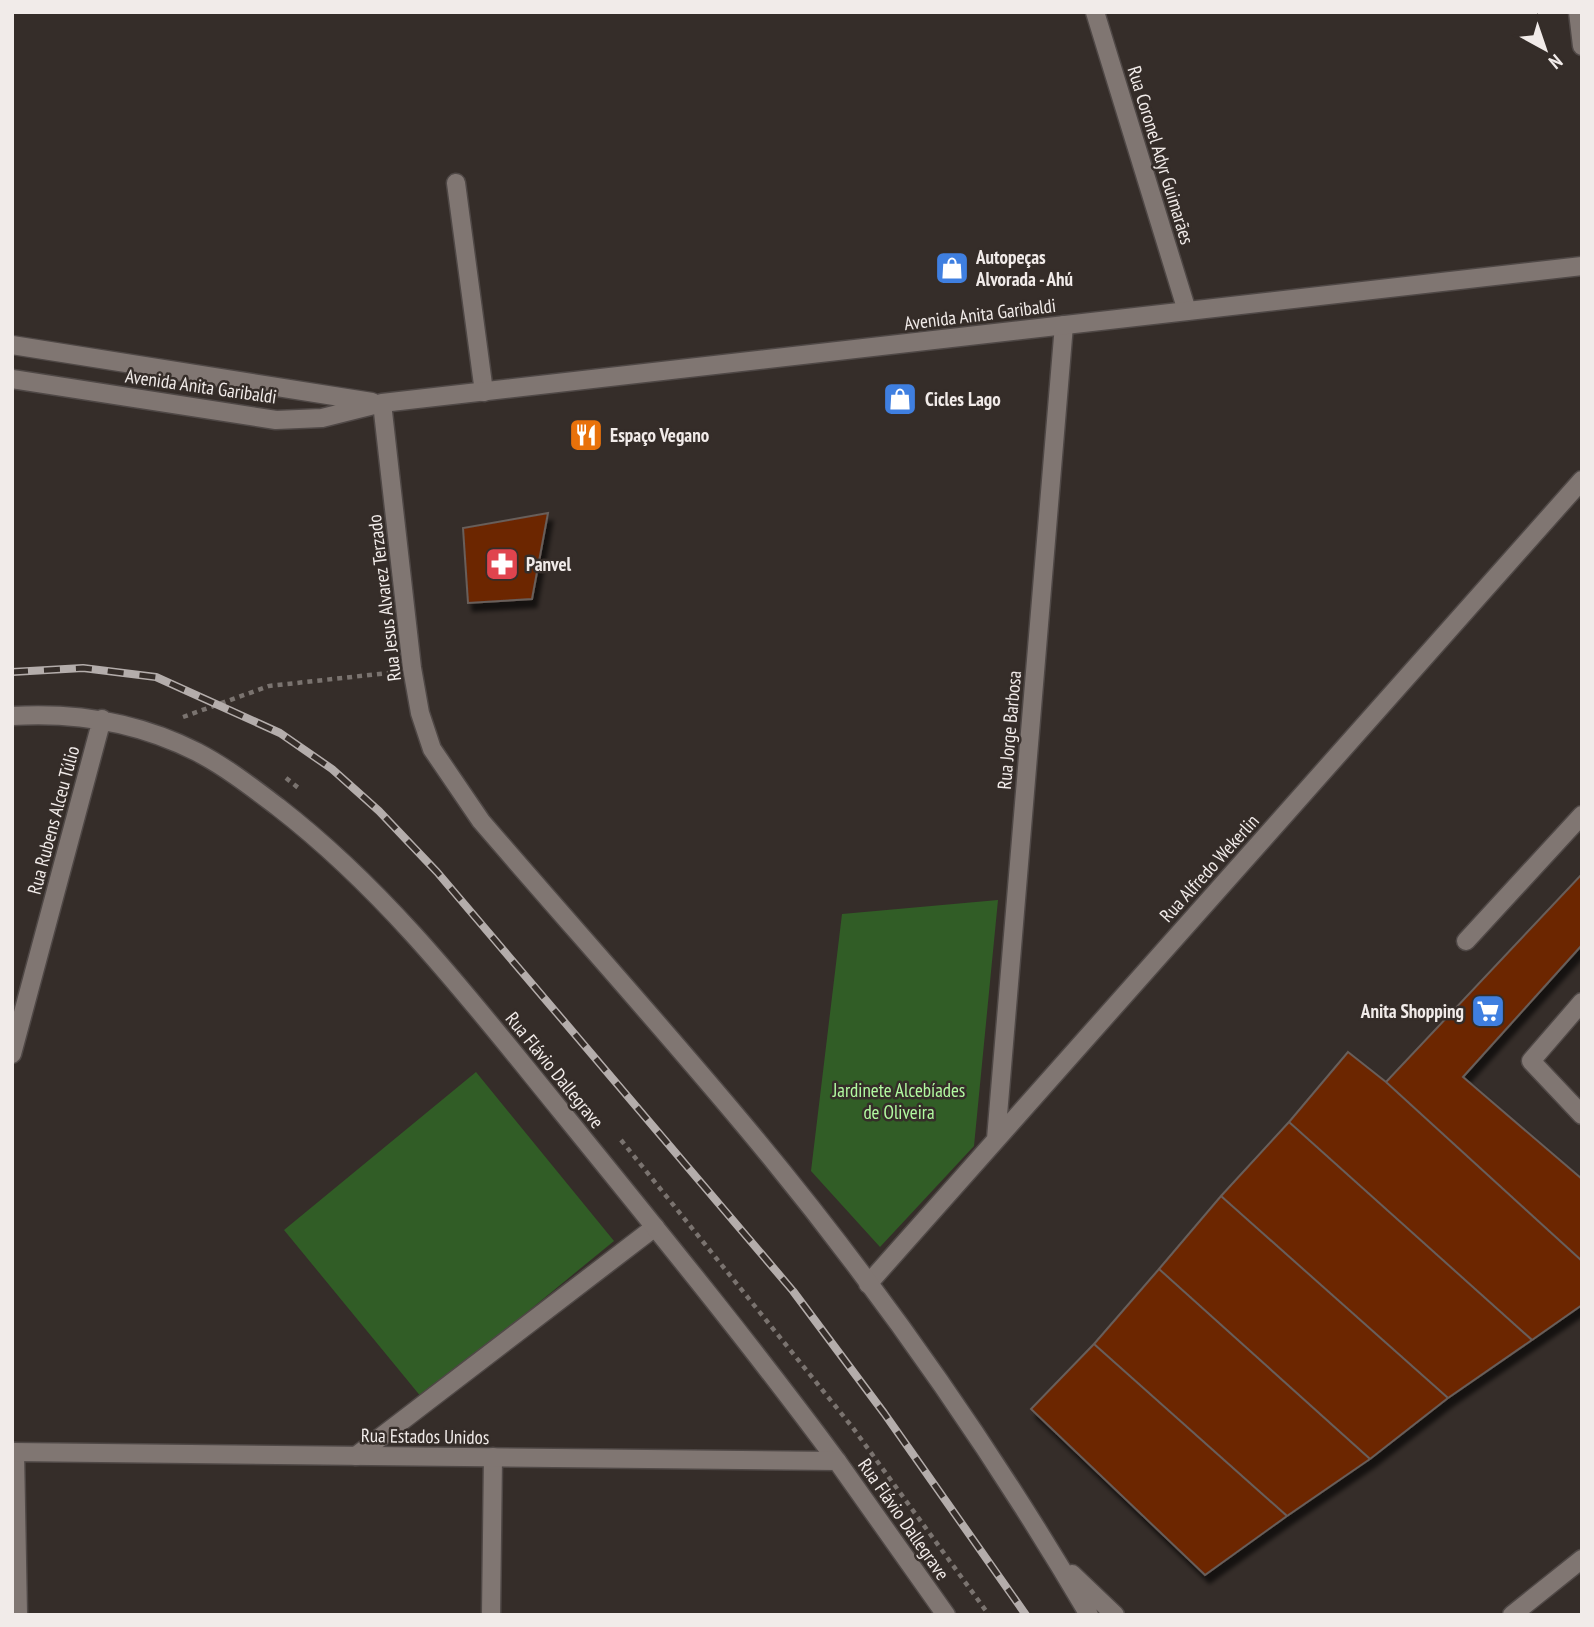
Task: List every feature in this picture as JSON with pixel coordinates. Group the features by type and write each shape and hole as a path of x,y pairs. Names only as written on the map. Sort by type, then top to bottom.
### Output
{"street":[{"name":"Rua Coronel Adyr Guimarães","path":"1095,12 1187,311"},
{"path":"1578,12 1582,46"},
{"path":"456,183 484,392"},
{"name":"Avenida Anita Garibaldi","path":"12,379 276,420 322,418 382,403 1582,267"},
{"name":"Rua Jorge Barbosa","path":"996,1139 1063,325"},
{"name":"Avenida Anita Garibaldi","path":"12,345 382,403"},
{"name":"Rua Jesus Alvarez Terzado","path":"382,403 412,668 420,713 432,749 451,781 481,821 745,1126 868,1284"},
{"name":"Rua Alfredo Wekerlin","path":"868,1284 1582,480"},
{"name":"Rua Flávio Dallegrave","path":"12,716 52,713 102,719 197,752 248,784 309,831 366,882 461,989 655,1227 837,1461 946,1615"},
{"name":"Rua Rubens Alceu Túlio","path":"12,1054 102,719"},
{"path":"1466,941 1582,815"},
{"path":"1582,1002 1531,1061 1582,1115"},
{"path":"356,1456 655,1227"},
{"path":"868,1284 971,1428 1055,1557 1088,1615"},
{"path":"14,1452 18,1615"},
{"name":"Rua Estados Unidos","path":"14,1452 837,1461"},
{"path":"491,1615 493,1457"},
{"path":"1055,1557 1115,1615"},
{"path":"1512,1615 1582,1559"}],"path":[{"path":"150,734 184,716 270,686 373,676 412,668"}],"green space":[{"name":"Jardinete Alcebíades de Oliveira","path":"998,900 974,1146 880,1247 811,1171 842,914"},
{"path":"476,1072 614,1241 422,1398 284,1230"}],"building":[{"name":"Panvel","path":"548,513 532,599 468,603 463,528"},
{"name":"Anita Shopping","path":"1582,874 1582,945 1463,1077 1582,1179 1582,1261 1386,1082"},
{"path":"1348,1052 1386,1082 1582,1261 1582,1305 1532,1340 1289,1122"},
{"path":"1289,1122 1532,1340 1448,1398 1221,1196"},
{"path":"1221,1196 1448,1398 1370,1459 1159,1269"},
{"path":"1159,1269 1370,1459 1287,1516 1094,1344"},
{"path":"1094,1344 1287,1516 1205,1575 1031,1409"}],"railway":[{"path":"12,672 83,668 156,677 280,733 332,769 379,811 437,872 793,1291 884,1413 1026,1615"}],"place":[{"name":"Autopeças Alvorada - Ahú","path":"952,268"},
{"name":"Cicles Lago","path":"900,399"},
{"name":"Espaço Vegano","path":"586,435"},
{"name":"Panvel","path":"502,564"},
{"name":"Anita Shopping","path":"1488,1011"}]}
